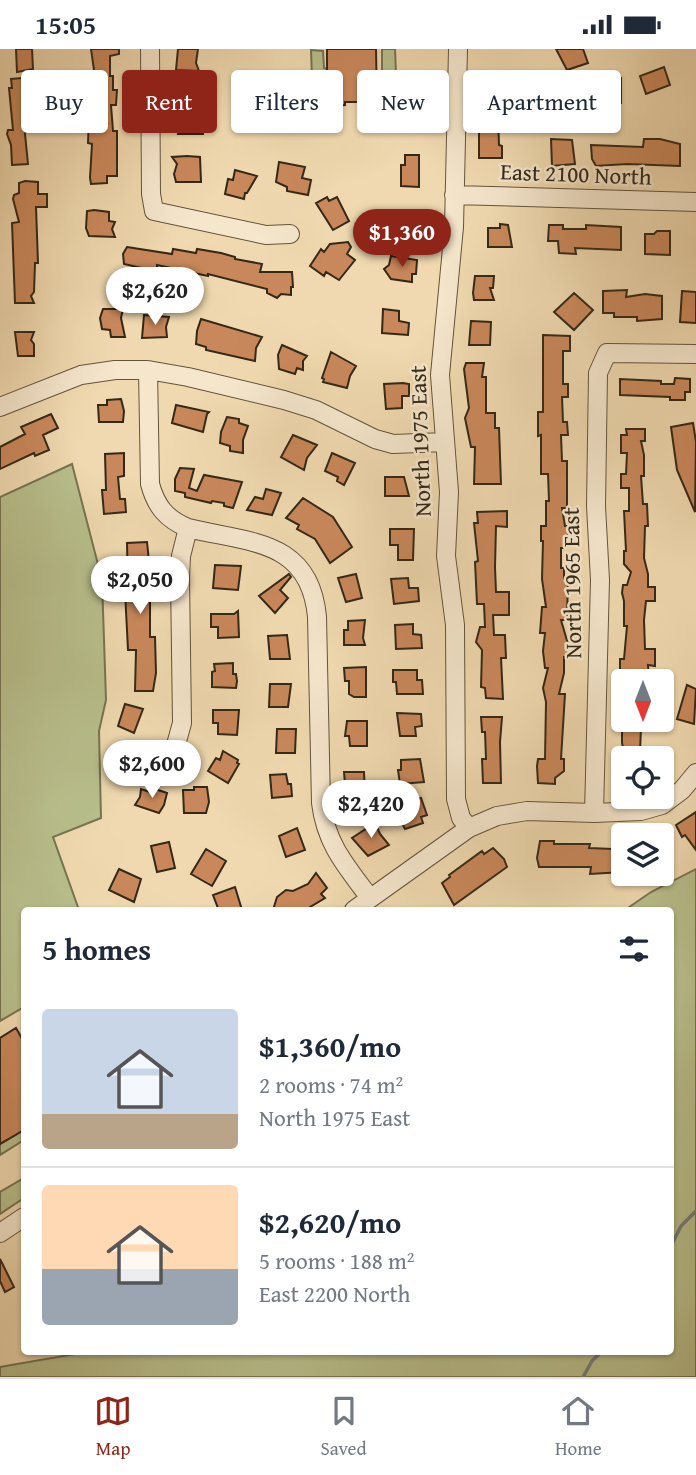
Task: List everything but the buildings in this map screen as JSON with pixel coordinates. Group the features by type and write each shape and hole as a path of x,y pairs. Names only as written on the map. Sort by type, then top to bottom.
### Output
{"street":[{"path":"150,49 151,194 154,211 266,235 290,234"},
{"name":"North 1975 East","path":"458,49 452,260 440,375 449,492 446,556 455,625 456,799 461,818 469,828"},
{"name":"East 2100 North","path":"454,195 696,202"},
{"name":"North 1965 East","path":"594,813 600,580 596,485 598,373 607,353 696,354"},
{"path":"0,386 4,405 81,375 115,370 148,370 284,400 316,411 375,439 393,444 445,442"},
{"path":"148,370 150,484 155,501 167,516 195,529 274,549 291,558 311,583 316,599 317,617 324,823 338,855 370,898"},
{"path":"174,752 182,723 181,556 195,529"},
{"path":"358,907 469,828 512,812 641,811 662,804 682,790 696,773"},
{"path":"0,1233 21,1219"}],"green space":[{"path":"382,49 395,49 396,70 382,70"},
{"path":"311,50 323,51 324,68 327,70 312,70"},
{"path":"72,464 102,580 106,700 99,731 101,818 53,837 78,907 21,907 21,1009 0,1021 0,497"},
{"path":"696,869 696,1377 0,1377 0,1367 69,1355 674,1355 674,907 629,907 663,886 674,886 674,880"},
{"path":"21,1132 21,1142 0,1155 0,1144"},
{"path":"21,1180 21,1200 0,1214 0,1192"}],"waterway":[{"path":"674,1240 681,1226 696,1211"},
{"path":"583,1377 598,1355"}]}
